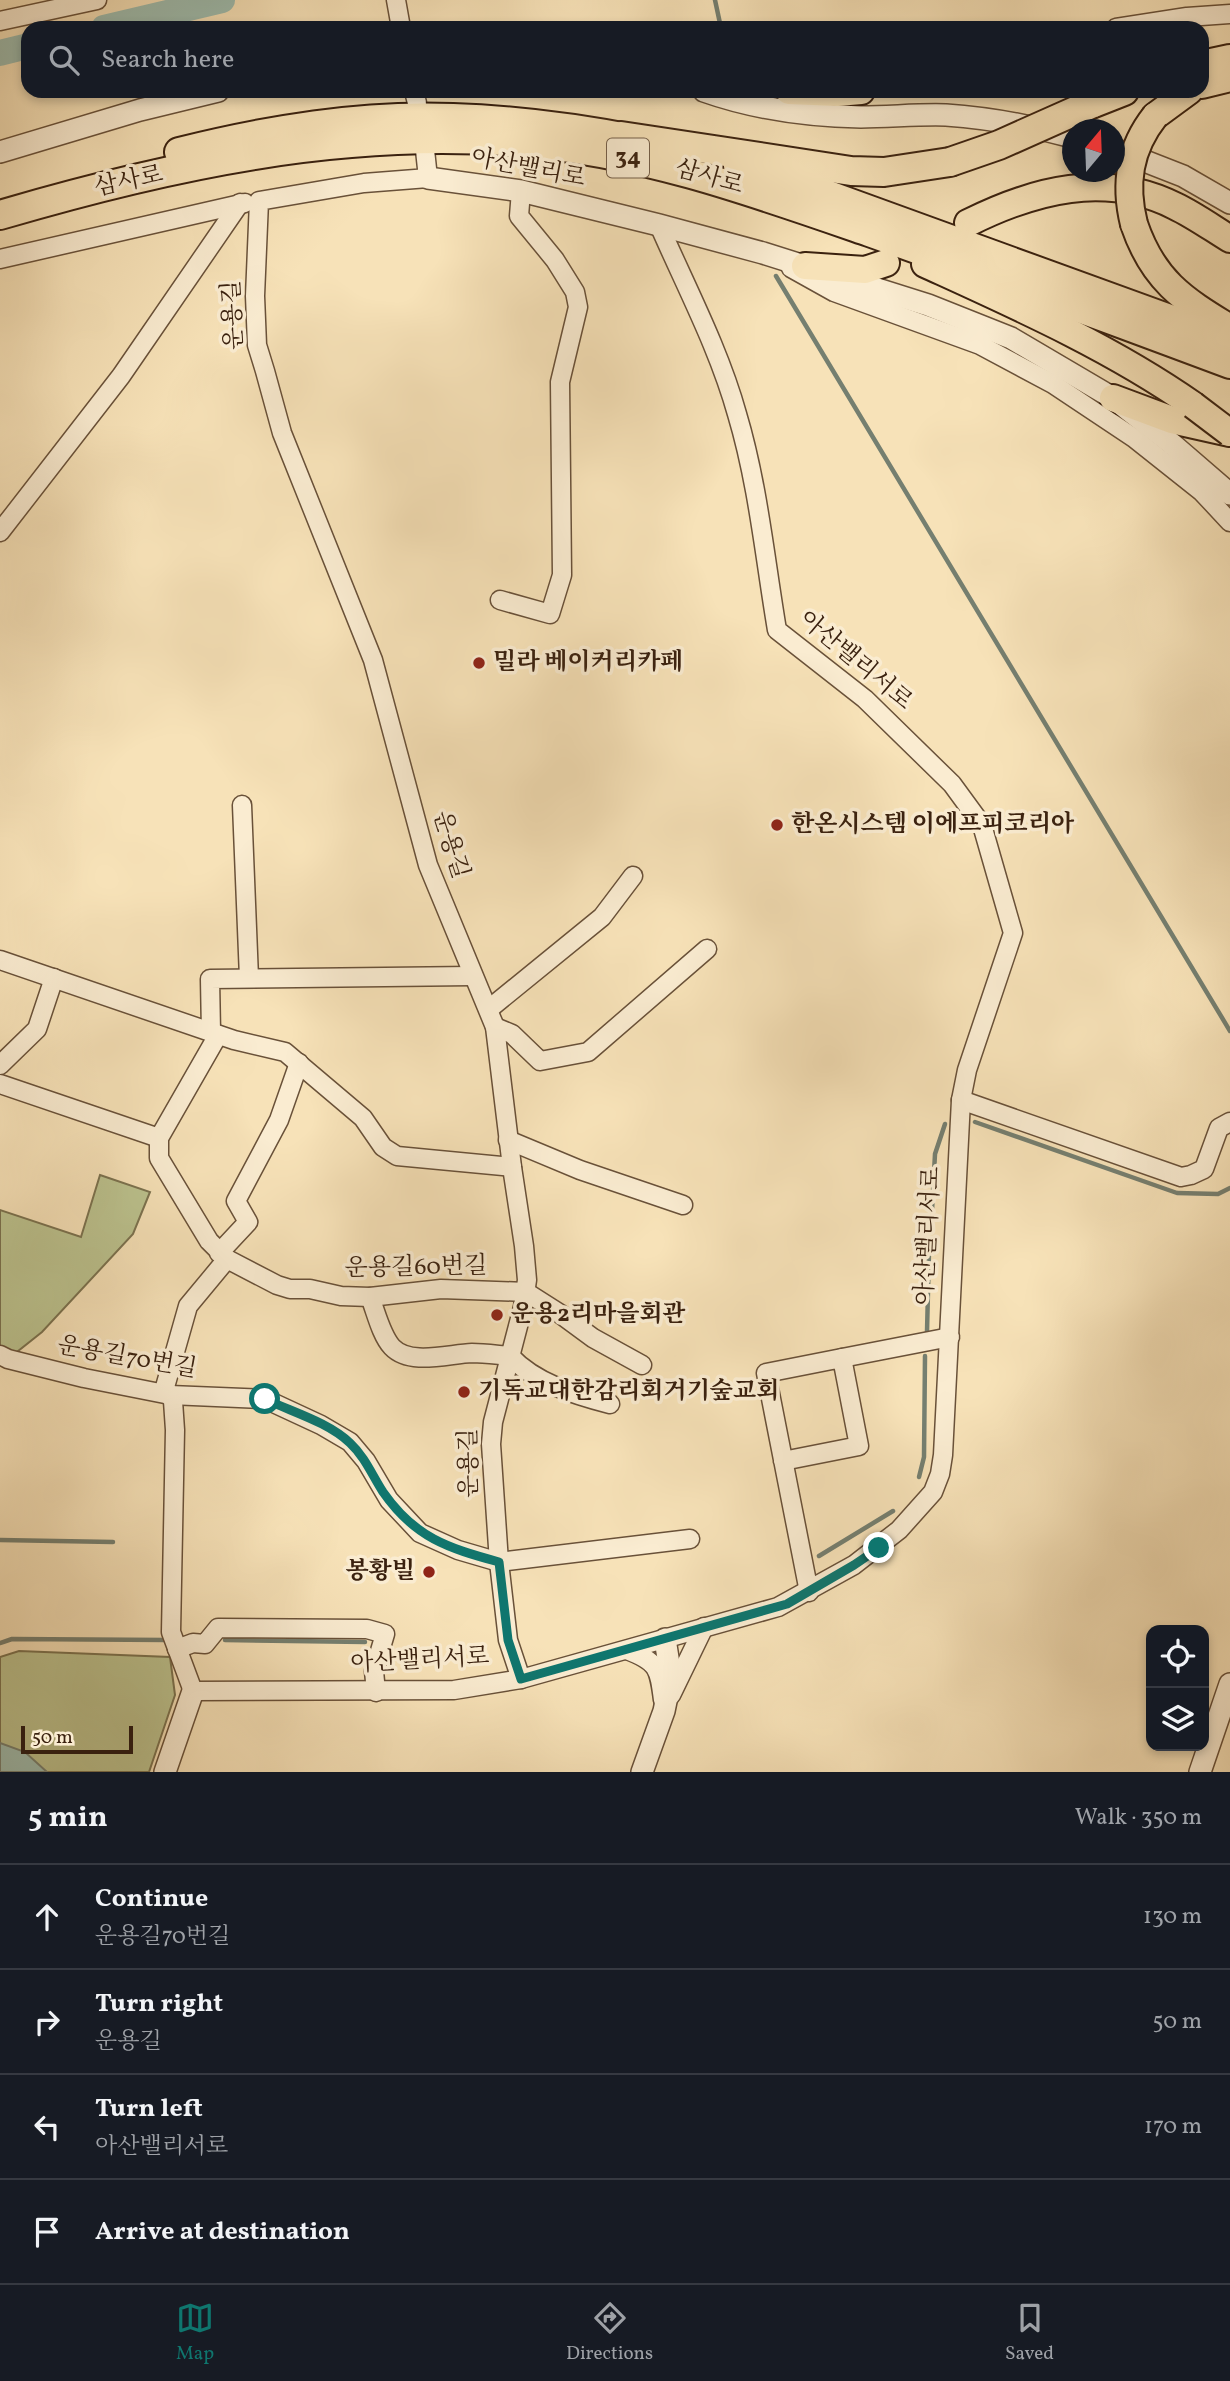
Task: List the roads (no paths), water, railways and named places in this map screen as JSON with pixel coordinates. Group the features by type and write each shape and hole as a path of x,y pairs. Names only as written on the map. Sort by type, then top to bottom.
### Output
{"highway":[{"path":"1209,64 1230,59"},
{"path":"586,130 851,171 884,172 950,162 999,145 1106,98"},
{"name":"삼사로","path":"0,197 241,137 354,121 453,118 586,130 658,144 806,187 1230,341"},
{"name":"삼사로","path":"0,215 77,193 250,156 360,141 429,139 518,142 657,163 748,190 1230,364"}],"main road":[{"path":"1209,58 1230,59"},
{"path":"1209,83 1230,78"},
{"path":"1179,98 1154,116 1139,138 1131,163 1128,186 1134,224 1144,249 1168,286 1230,328"},
{"path":"968,223 1005,205 1038,194 1091,187 1114,188 1173,205 1230,239"},
{"path":"822,216 1065,329 1141,370 1230,433"},
{"path":"805,266 865,270 886,263"},
{"path":"1113,398 1172,420 1230,433"}],"street":[{"path":"0,21 97,0"},
{"path":"396,0 400,21"},
{"path":"1161,21 1230,14"},
{"path":"0,152 189,98"},
{"path":"727,98 757,107 798,113 862,117 949,116 1062,135"},
{"path":"0,259 240,203 364,183 428,178 425,150"},
{"path":"1125,153 1183,176 1230,203"},
{"name":"아산밸리로","path":"428,178 521,191 659,226 763,253 928,305 1011,338 1113,398 1230,494"},
{"path":"500,600 550,614 562,575 560,383 578,307 575,292 555,260 519,216 521,191"},
{"name":"운용길","path":"259,201 255,296 257,345 282,433 373,660 428,865 495,1027 524,1246 526,1292 493,1422 491,1444 499,1562 508,1640 521,1679"},
{"path":"0,532 121,376 240,203"},
{"name":"아산밸리서로","path":"192,1691 454,1690 521,1679 778,1607 809,1592 879,1548 933,1492 940,1474 950,1337 961,1100 967,1070 1013,933 982,825 952,784 865,699 777,630 752,481 737,414 708,335 659,226"},
{"path":"763,253 834,292 981,345 1053,384 1134,438 1202,492 1230,522"},
{"path":"242,805 249,978"},
{"path":"489,1009 602,917 633,876"},
{"path":"495,1027 512,1034 540,1061 588,1052 707,949"},
{"path":"0,960 214,1033 285,1052 363,1118 388,1152 397,1156 512,1167"},
{"path":"0,1084 159,1138 214,1033 210,979 472,976"},
{"path":"0,1065 37,1029 54,978"},
{"path":"165,1772 192,1691 171,1632 175,1430 173,1401 165,1387 188,1306 248,1222 236,1201 279,1120 299,1063"},
{"path":"961,1100 1181,1177 1204,1168 1219,1128 1230,1122"},
{"name":"운용길60번길","path":"159,1138 159,1158 209,1241 223,1256 277,1285 341,1296 370,1297 441,1289 526,1292 559,1312 593,1338 642,1365"},
{"path":"508,1140 580,1170 683,1205"},
{"path":"370,1297 386,1338 393,1348 405,1356 474,1353 510,1356 521,1368 547,1382 581,1397 611,1404"},
{"path":"809,1592 766,1373 950,1337"},
{"name":"운용길70번길","path":"0,1355 84,1378 170,1395 265,1399 321,1424 350,1442 366,1461 389,1500 420,1533 458,1550 499,1562 690,1539"},
{"path":"783,1461 859,1446 842,1358"},
{"path":"642,1772 664,1711 704,1627"},
{"path":"177,1649 192,1643 205,1644 218,1628 368,1629 385,1634 374,1671 376,1692"},
{"path":"664,1711 671,1677 665,1639"},
{"path":"626,1650 646,1658 660,1672 664,1711"},
{"path":"1200,1772 1230,1684"}],"waterway":[{"path":"134,21 222,0"},
{"path":"715,0 720,21"},
{"path":"0,53 21,48"},
{"path":"776,276 1230,1031"},
{"path":"975,1122 1177,1193 1218,1194 1230,1188"},
{"path":"931,1229 935,1154 945,1124"},
{"path":"927,1332 929,1251"},
{"path":"919,1477 924,1457 925,1356"},
{"path":"819,1556 893,1511"},
{"path":"0,1540 113,1542"},
{"path":"0,1643 12,1639 167,1640"},
{"path":"225,1640 365,1642"}],"place":[{"name":"밀라 베이커리카페","path":"479,663"},
{"name":"한온시스템 이에프피코리아","path":"777,825"},
{"name":"운용2리마을회관","path":"497,1315"},
{"name":"기독교대한감리회거기숲교회","path":"464,1392"},
{"name":"봉황빌","path":"429,1572"}]}
